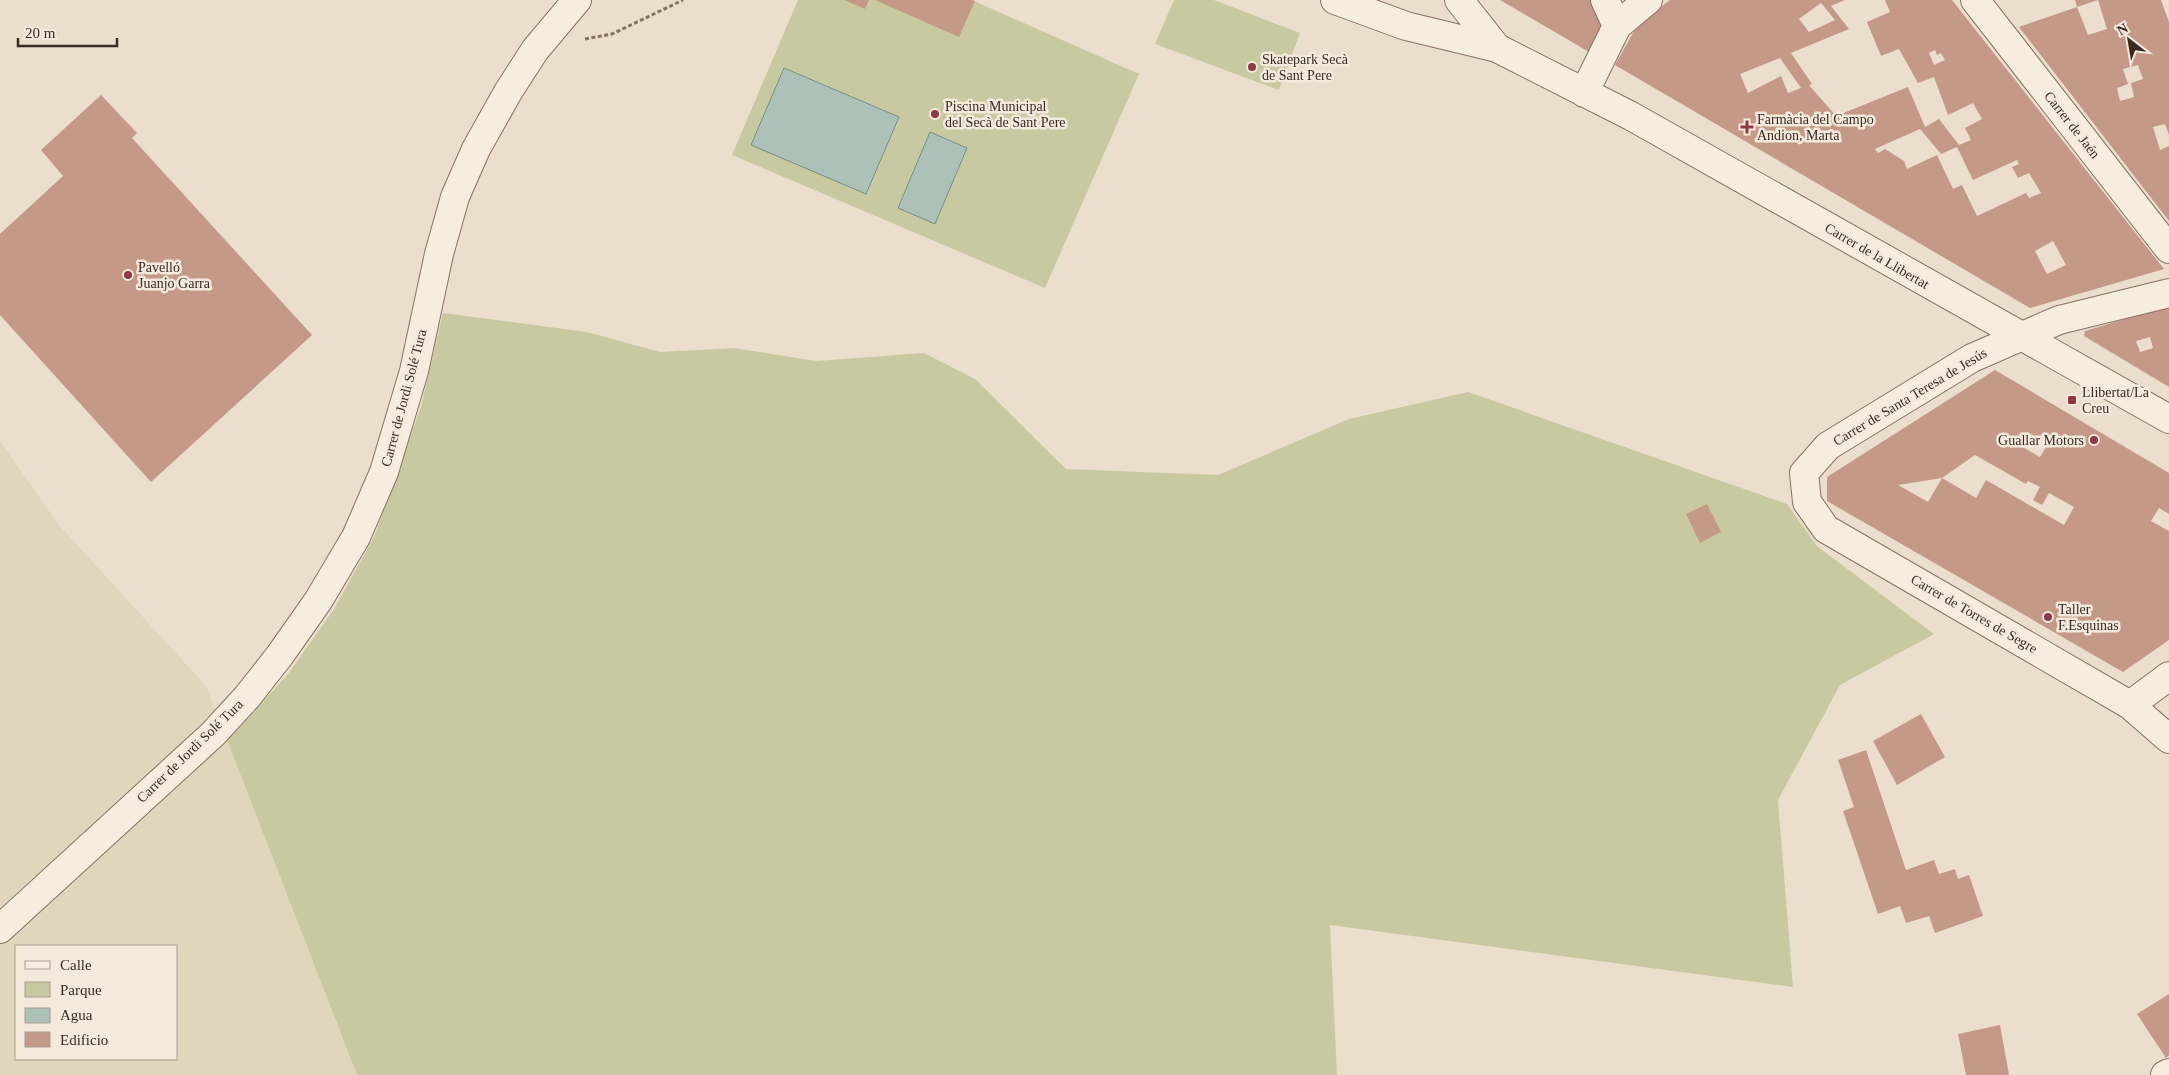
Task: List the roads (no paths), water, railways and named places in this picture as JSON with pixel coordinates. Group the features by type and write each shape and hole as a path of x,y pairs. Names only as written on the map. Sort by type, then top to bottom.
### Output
{"street":[{"name":"Carrer de Jordi Solé Tura","path":"0,929 212,734 247,696 318,601 356,537 384,472 414,371 439,254 454,197 476,149 508,92 535,50 577,0"},
{"path":"1335,0 1406,26 1497,48"},
{"path":"1459,0 1497,48"},
{"path":"1605,0 1617,26"},
{"path":"1584,92 1617,26 1648,0"},
{"name":"Carrer de Jaén","path":"1975,0 2169,249"},
{"name":"Carrer de la Llibertat","path":"1497,48 1631,116 2169,419"},
{"name":"Carrer de Santa Teresa de Jesús","path":"1804,473 1828,446 1972,358 2058,320 2169,293"},
{"name":"Carrer de Torres de Segre","path":"1804,473 1807,502 1826,528 2130,705 2169,739"},
{"path":"2130,705 2169,676"},
{"path":"2165,1075 2169,1073"}],"water":[{"path":"784,68 899,117 866,194 751,145"},
{"path":"930,132 967,148 935,224 898,208"}],"place":[{"name":"Skatepark Secà de Sant Pere","path":"1252,67"},
{"name":"Piscina Municipal del Secà de Sant Pere","path":"935,114"},
{"name":"Farmàcia del Campo Andion, Marta","path":"1747,127"},
{"name":"Pavelló Juanjo Garra","path":"128,275"},
{"name":"Llibertat/La Creu","path":"2072,400"},
{"name":"Guallar Motors","path":"2094,440"},
{"name":"Taller F.Esquinas","path":"2048,617"}]}
